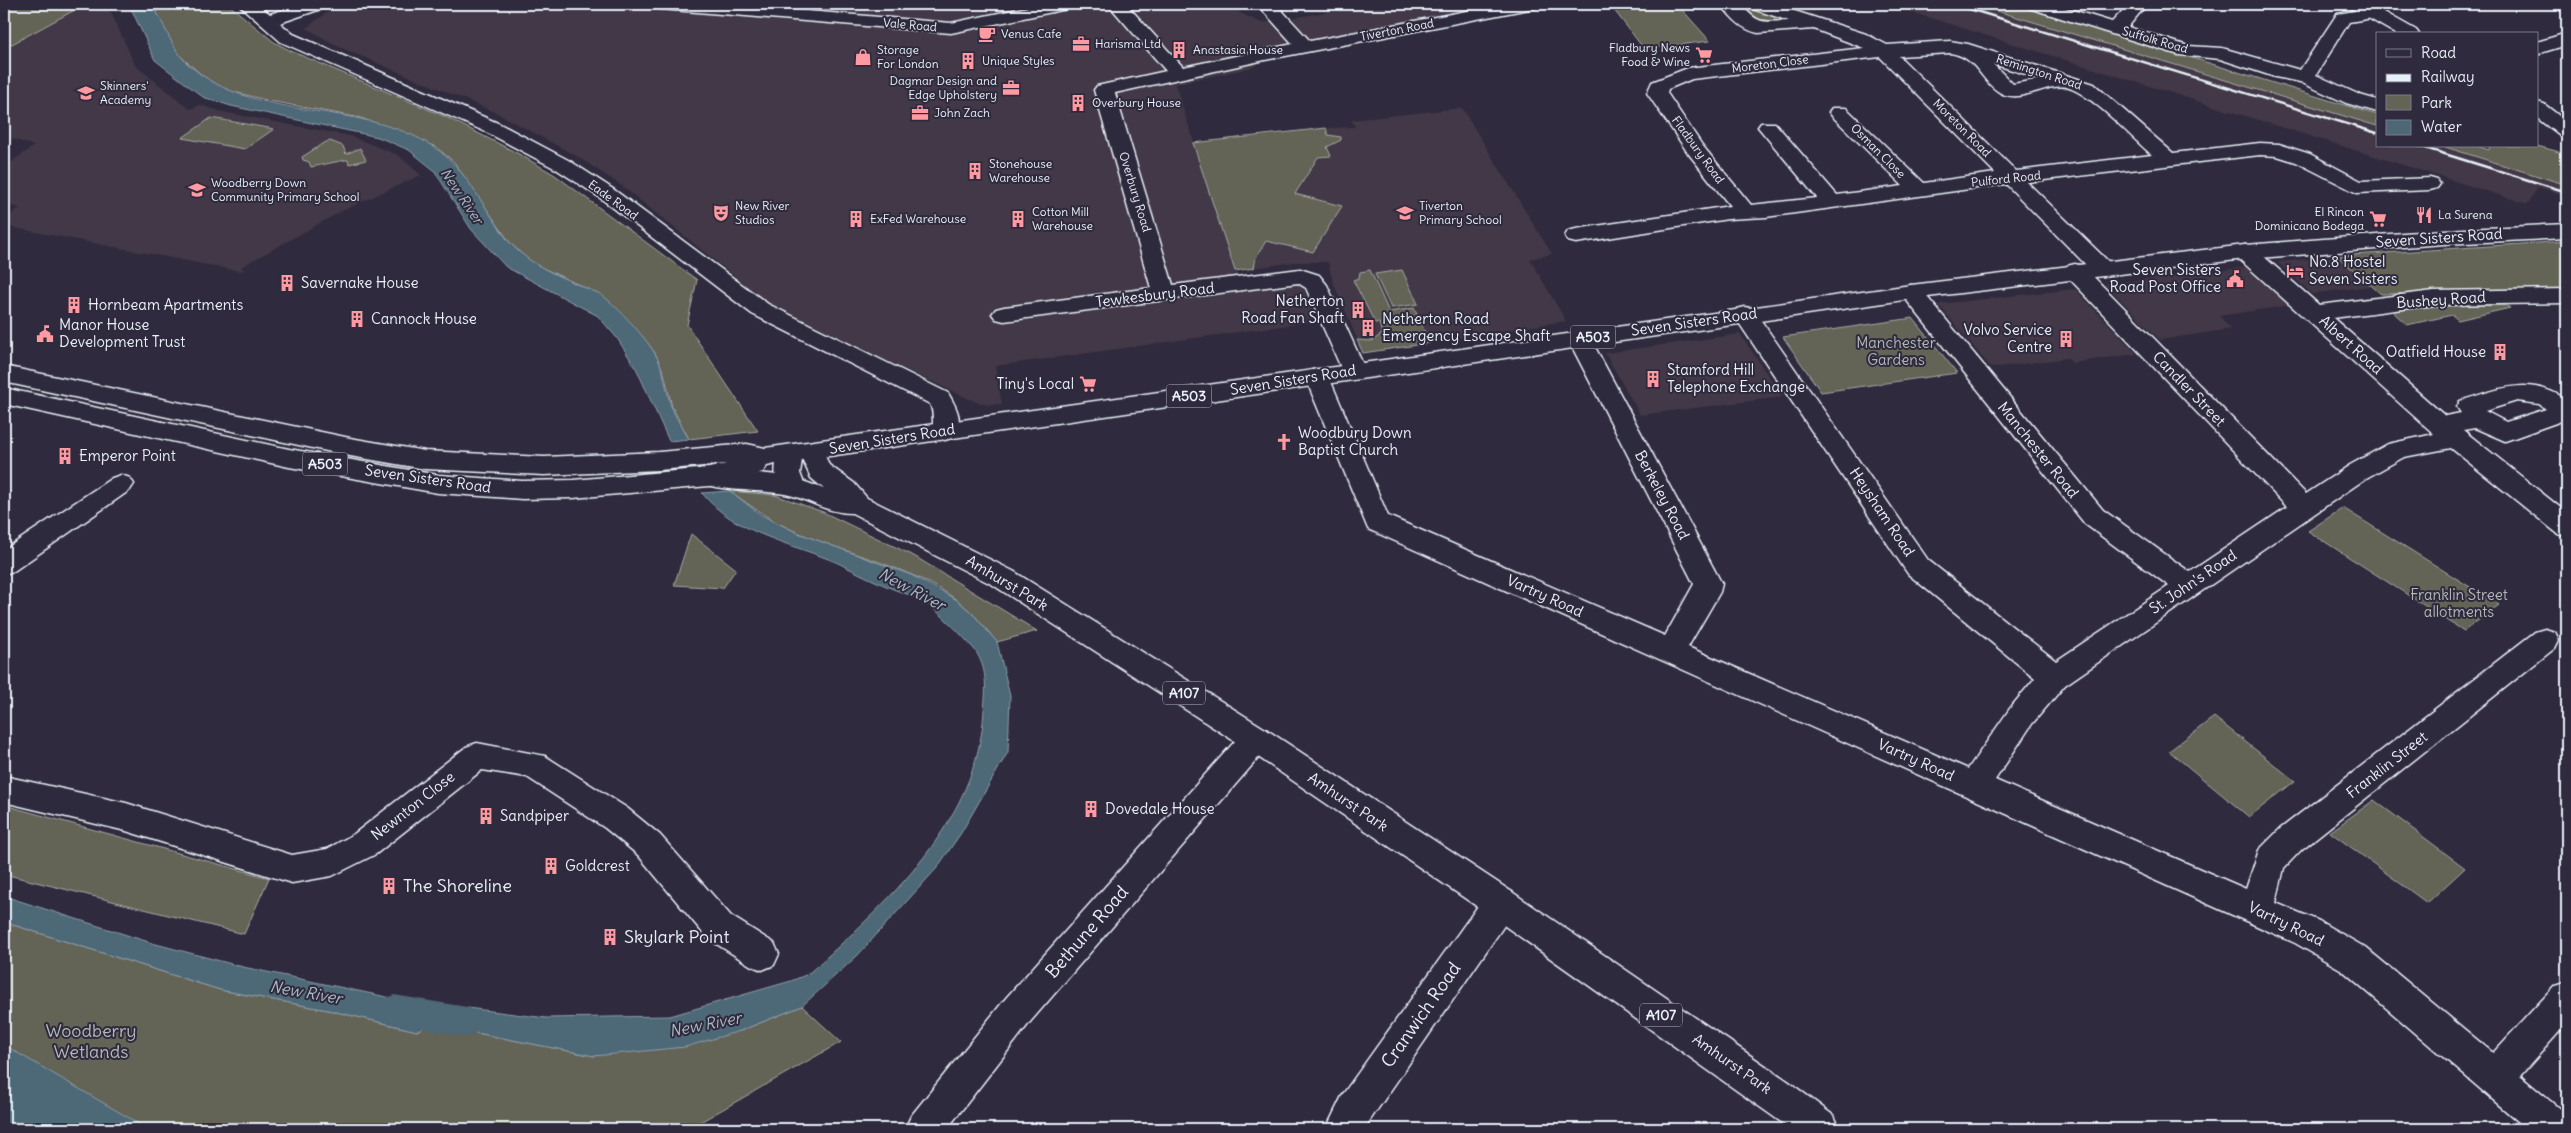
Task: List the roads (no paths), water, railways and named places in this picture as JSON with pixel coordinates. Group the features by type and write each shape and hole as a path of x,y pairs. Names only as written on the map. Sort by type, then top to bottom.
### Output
{"main road":[{"name":"Eade Road","path":"247,4 287,38 494,128 563,165 606,194 760,309 842,352 939,399 947,414 945,431"},
{"path":"268,21 318,4"},
{"name":"Vale Road","path":"660,4 951,28 1068,4"},
{"path":"1117,4 1180,76"},
{"path":"1266,4 1306,47"},
{"name":"Tiverton Road","path":"1104,90 1180,76 1306,47 1529,4"},
{"path":"1730,4 1748,24 1758,28 1816,24"},
{"name":"Moreton Road","path":"1756,4 1860,38 1884,51 2103,269"},
{"name":"Suffolk Road","path":"2035,4 2186,51 2222,54 2282,73 2305,77 2342,92 2353,99 2376,106"},
{"path":"2116,29 2138,4"},
{"path":"2305,77 2343,18 2365,8 2407,32"},
{"path":"2538,48 2567,39"},
{"name":"Remington Road","path":"1884,51 1950,47 1968,50 2067,80 2087,88 2170,160"},
{"name":"Moreton Close","path":"1659,86 1679,76 1688,74 1884,51"},
{"name":"Fladbury Road","path":"1659,86 1657,92 1690,141 1745,212"},
{"name":"Overbury Road","path":"1104,90 1164,294"},
{"path":"2538,109 2566,129"},
{"name":"Osman Close","path":"1839,112 1918,189"},
{"path":"1768,127 1831,201"},
{"name":"Pulford Road","path":"1576,236 1918,189 2260,149 2279,150 2303,158 2357,187 2430,184"},
{"name":"Seven Sisters Road","path":"4,396 289,458 438,484 522,490 572,489 709,477 752,467 789,455 1317,377 1350,362 1580,339 1911,292 2245,252 2444,237 2567,231"},
{"name":"Albert Road","path":"2245,252 2448,432 2567,527"},
{"name":"Candler Street","path":"2076,271 2303,506"},
{"name":"Tewkesbury Road","path":"1004,314 1292,276 1306,278 1316,285 1350,362"},
{"name":"Manchester Road","path":"1911,292 2094,517 2188,585"},
{"name":"Bushey Road","path":"2316,313 2434,298 2567,296"},
{"name":"Heysham Road","path":"1746,314 1918,567 2054,677"},
{"name":"Berkeley Road","path":"1580,339 1708,584 1706,592 1671,651"},
{"name":"Seven Sisters Road","path":"4,374 350,447 425,460 544,466 659,461 747,453 789,455"},
{"name":"Vartry Road","path":"1317,377 1377,522 2308,932 2354,959 2556,1129"},
{"name":"St. John's Road","path":"1974,786 2007,736 2043,688 2054,677 2303,506 2359,471 2397,450 2478,419"},
{"path":"789,455 787,473 792,486"},
{"name":"Amhurst Park","path":"789,455 821,474 831,483 851,492 856,504"},
{"name":"Amhurst Park","path":"709,477 729,482 751,480 792,486 836,504 856,504 958,554 1002,578 1256,739 1500,903 1776,1095 1821,1129"},
{"path":"4,564 121,484"},
{"name":"Franklin Street","path":"2258,910 2271,860 2291,839 2546,640"},
{"name":"Bethune Road","path":"924,1129 1018,1010 1256,739"},
{"name":"Newnton Close","path":"4,789 126,817 292,869 332,862 364,844 477,756 534,765 616,818 648,845 719,927 762,954"},
{"name":"Cranwich Road","path":"1345,1129 1356,1107 1500,903"},
{"path":"2494,1078 2567,998"}],"water":[{"path":"129,4 150,4 176,50 188,64 211,81 238,93 266,102 385,125 412,135 440,151 460,171 512,245 528,259 545,269 601,295 616,307 638,331 658,358 671,406 689,439 669,441 637,370 617,338 598,316 506,267 471,229 434,170 409,150 378,137 231,106 203,97 155,60"},
{"path":"730,491 761,515 798,533 911,575 957,600 972,613 997,642 1010,696 1008,752 961,833 937,868 858,955 802,1006 740,1031 685,1047 594,1056 431,1024 444,1005 546,1018 670,1016 791,981 808,974 868,919 923,858 947,824 965,789 978,751 984,710 985,686 984,671 979,656 944,617 920,600 838,563 747,528 715,507 702,493"},
{"path":"4,896 152,943 243,967 430,1006 417,1031 328,1010 220,990 4,922"},
{"path":"4,1045 148,1129 4,1129"}],"waterway":[{"name":"New River","path":"394,1009 467,1022"}],"railway":[{"path":"1953,4 2376,133"},
{"path":"2425,148 2567,192"}],"place":[{"name":"Venus Cafe","path":"987,34"},
{"name":"Harisma Ltd","path":"1081,44"},
{"name":"Anastasia House","path":"1179,50"},
{"name":"Fladbury News Food & Wine","path":"1704,55"},
{"name":"Storage For London","path":"863,57"},
{"name":"Unique Styles","path":"968,61"},
{"name":"Dagmar Design and Edge Upholstery","path":"1011,88"},
{"name":"Skinners' Academy","path":"86,93"},
{"name":"Overbury House","path":"1078,103"},
{"name":"John Zach","path":"920,113"},
{"name":"Stonehouse Warehouse","path":"975,171"},
{"name":"Woodberry Down Community Primary School","path":"197,190"},
{"name":"New River Studios","path":"721,213"},
{"name":"Tiverton Primary School","path":"1405,213"},
{"name":"La Surena","path":"2424,215"},
{"name":"ExFed Warehouse","path":"856,219"},
{"name":"Cotton Mill Warehouse","path":"1018,219"},
{"name":"El Rincon Dominicano Bodega","path":"2378,219"},
{"name":"No.8 Hostel Seven Sisters","path":"2295,271"},
{"name":"Seven Sisters Road Post Office","path":"2235,279"},
{"name":"Savernake House","path":"287,283"},
{"name":"Hornbeam Apartments","path":"74,305"},
{"name":"Netherton Road Fan Shaft","path":"1358,310"},
{"name":"Cannock House","path":"357,319"},
{"name":"Netherton Road Emergency Escape Shaft","path":"1368,328"},
{"name":"Manor House Development Trust","path":"45,334"},
{"name":"Volvo Service Centre","path":"2066,339"},
{"name":"Oatfield House","path":"2500,352"},
{"name":"Stamford Hill Telephone Exchange","path":"1653,379"},
{"name":"Tiny's Local","path":"1088,384"},
{"name":"Woodbury Down Baptist Church","path":"1284,442"},
{"name":"Emperor Point","path":"65,456"},
{"name":"Dovedale House","path":"1091,809"},
{"name":"Sandpiper","path":"486,816"},
{"name":"Goldcrest","path":"551,866"},
{"name":"The Shoreline","path":"389,886"},
{"name":"Skylark Point","path":"610,937"}],"park label":[{"name":"Manchester Gardens","path":"1896,352"},
{"name":"Franklin Street allotments","path":"2459,604"},
{"name":"Woodberry Wetlands","path":"91,1041"}]}
